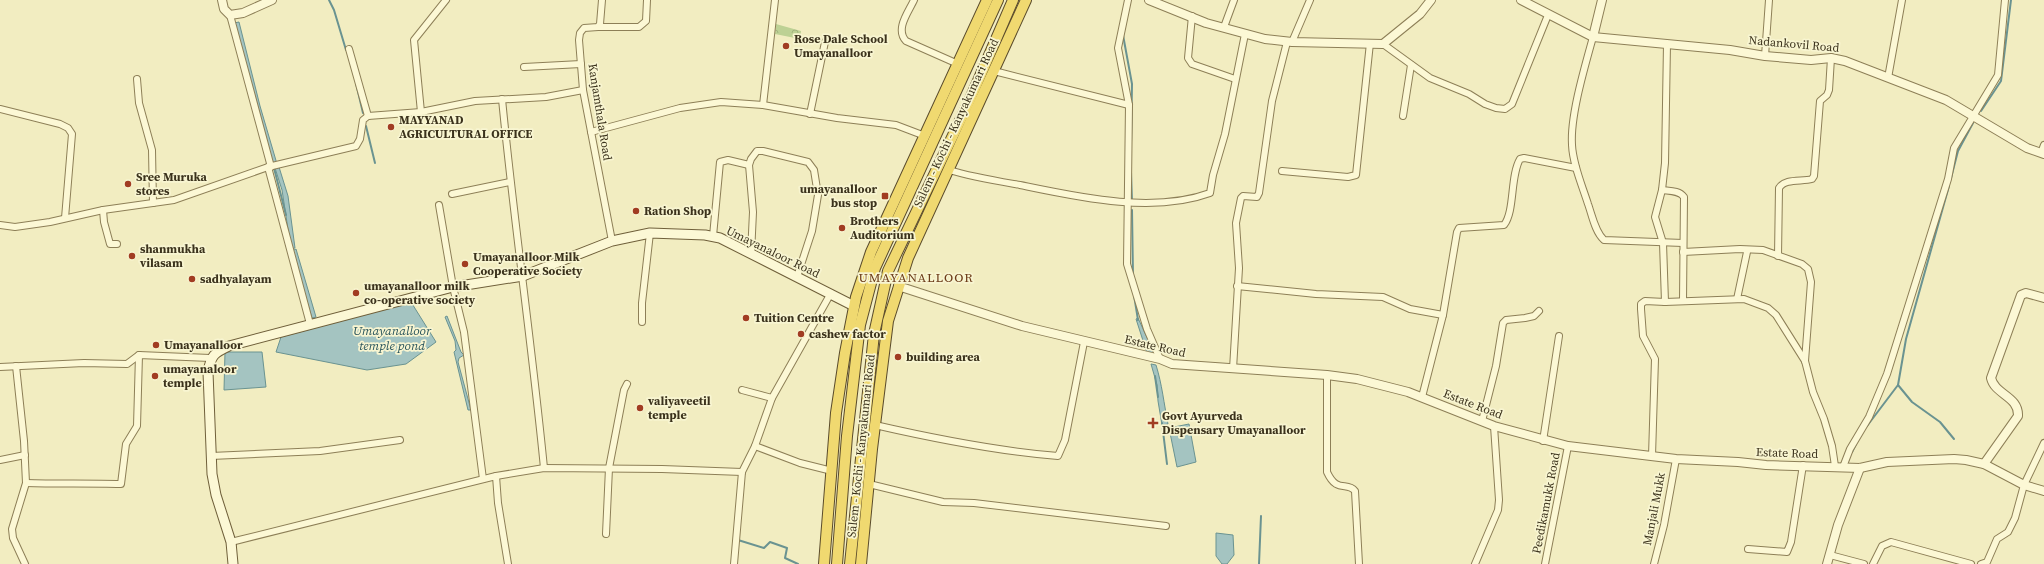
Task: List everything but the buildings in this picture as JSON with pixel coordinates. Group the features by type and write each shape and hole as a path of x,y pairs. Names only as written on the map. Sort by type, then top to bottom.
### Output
{"highway":[{"name":"Salem - Kochi - Kanyakumari Road","path":"824,564 836,413 845,352 854,306 871,252 988,0"},
{"path":"837,564 847,436 860,325 875,268 998,0"},
{"path":"850,564 874,334 888,272 968,104 1013,0"},
{"name":"Salem - Kochi - Kanyakumari Road","path":"861,564 875,425 888,321 898,286 908,258 1026,0"}],"main road":[{"name":"Umayanaloor Road","path":"210,358 213,354 229,346 310,324 453,287 523,276 612,241 650,233 713,236 831,293 854,306"},
{"path":"210,358 208,372 211,456 216,495 231,542 233,564"}],"street":[{"path":"222,0 224,9 230,15 310,324"},
{"path":"230,15 243,13 272,0"},
{"path":"421,112 414,40 446,0"},
{"path":"598,27 602,0"},
{"name":"Kanjamthala Road","path":"612,241 583,90 579,40 580,33 584,28 639,27 646,21 647,0"},
{"path":"763,105 775,0"},
{"path":"914,0 902,26 902,37 906,41 958,64"},
{"path":"1128,0 1118,48 1129,105 1128,264 1147,329 1160,359"},
{"path":"1149,0 1192,16 1206,23 1245,34 1289,42 1383,44 1430,78 1468,94 1485,104 1496,108 1505,109 1512,104 1548,15"},
{"path":"1224,27 1234,0"},
{"path":"1233,369 1239,268 1236,223 1239,202 1243,196 1257,197 1259,193 1270,130 1272,101 1289,42 1310,0"},
{"path":"1383,44 1420,14 1431,0"},
{"path":"1602,0 1578,100 1572,137 1576,168 1600,236 1604,240 1683,243"},
{"path":"1765,56 1770,0"},
{"path":"1888,78 1902,0"},
{"path":"1839,467 1869,417 1887,374 1948,179 1954,148 1998,76 2005,0"},
{"path":"1524,1 1548,15 1593,37"},
{"path":"1192,16 1188,58 1192,64 1235,79"},
{"path":"949,170 1068,195 1128,202 1181,201 1210,193 1212,175 1225,134 1245,34"},
{"name":"Nadankovil Road","path":"1593,37 1730,50 1765,56 1811,60 1831,58 1845,61 1946,100 2027,148 2043,151"},
{"path":"810,114 825,42"},
{"path":"1282,171 1348,177 1356,175 1370,43"},
{"path":"1665,302 1663,243 1655,218 1662,190 1665,164 1667,44"},
{"path":"349,49 368,116"},
{"path":"1778,256 1779,188 1785,182 1812,179 1814,176 1820,101 1827,95 1829,90 1831,58"},
{"path":"524,67 581,64"},
{"path":"1403,116 1411,65"},
{"path":"994,71 1129,105"},
{"path":"136,79 139,103 152,150 153,203"},
{"path":"0,225 15,227 102,210 174,200 192,195 269,167 356,146 360,139 363,120 368,116 421,112 475,101 546,97 583,90"},
{"path":"502,99 510,182 523,276 544,468"},
{"path":"591,132 680,108 721,102 763,105 810,114 896,125 925,136"},
{"path":"0,109 60,124 68,128 72,134 65,218"},
{"path":"751,254 753,212 749,165 754,154 757,151 763,151 808,162 812,165 814,170 818,195 812,231 797,277"},
{"path":"1422,397 1443,315 1457,232 1459,228 1500,226 1506,221 1520,159 1524,158 1576,168"},
{"path":"713,236 720,162 728,160 749,165"},
{"path":"452,194 510,182"},
{"path":"1662,190 1676,191 1684,197 1683,301"},
{"path":"439,205 453,287 464,332 483,479"},
{"path":"102,210 110,244 117,244"},
{"path":"642,322 642,303 650,233"},
{"path":"1683,252 1755,249 1802,264 1808,269 1811,282 1806,361 1813,392 1824,419 1839,467"},
{"path":"1737,298 1747,252"},
{"name":"Estate Road","path":"898,286 1022,326 1160,359 1172,364 1327,375 1384,385 1422,397 1494,426 1543,441 1568,446 1676,459 1766,465 1860,468 1887,462 1924,462 1954,459 1984,464 2024,485 2044,491"},
{"path":"1237,286 1316,294 1383,297 1410,309 1443,315"},
{"path":"734,564 742,472 755,446 772,398 831,293"},
{"path":"1984,464 2018,416 2018,409 2015,403 1992,384 1991,378 2021,295 2026,293 2044,298"},
{"path":"1652,456 1655,359 1643,336 1641,304 1645,302 1737,298 1758,303 1768,308 1776,315 1806,361"},
{"path":"1482,421 1496,366 1503,323 1506,320 1534,316 1539,311"},
{"path":"1543,441 1559,336"},
{"path":"875,425 970,445 1021,453 1058,456 1065,440 1084,342"},
{"path":"26,483 54,485 64,482 121,484 126,444 137,426 139,355"},
{"path":"0,367 84,363 127,364 139,355 210,358"},
{"path":"16,366 25,454 26,483 12,529 13,538 25,564"},
{"path":"1327,375 1327,472 1332,482 1338,486 1351,487 1355,491 1359,564"},
{"path":"606,534 608,468 624,390 627,384"},
{"path":"742,390 772,398"},
{"path":"1475,564 1498,510 1499,500 1494,426"},
{"path":"211,456 320,451 400,440"},
{"path":"1981,564 1988,562 1997,539 2008,532 2015,518 2024,485 2044,443"},
{"path":"755,446 800,463 832,471"},
{"name":"Peedikamukk Road","path":"1545,564 1568,446"},
{"path":"0,460 25,454"},
{"name":"Manjali Mukk","path":"1654,564 1664,525 1676,459"},
{"path":"1748,549 1787,552 1791,542 1803,465"},
{"path":"231,542 483,479 544,468 608,468 742,472"},
{"path":"1827,564 1838,525 1860,468"},
{"path":"496,476 498,503 508,564"},
{"path":"869,484 943,502 974,503 1166,526"},
{"path":"1873,564 1882,546 1891,542 1971,564"},
{"path":"1830,554 1864,564"}],"green space":[{"path":"776,24 801,31 800,39 775,34"}],"water":[{"path":"239,22 260,106 277,164 273,164 234,23"},
{"path":"279,167 288,196 295,248 291,249 282,190 275,168"},
{"path":"296,249 316,317 312,318 292,251"},
{"name":"Umayanalloor temple pond","path":"411,302 436,342 406,364 367,370 276,352 281,337"},
{"path":"447,316 461,352 464,355 459,358 458,362 471,410 468,410 454,352 456,350 455,341 445,317"},
{"path":"1138,318 1155,355 1147,353 1136,319"},
{"path":"225,352 262,352 266,387 224,390"},
{"path":"1151,364 1156,365 1158,372 1168,424 1162,425 1157,385"},
{"path":"1189,424 1196,462 1177,467 1169,428"},
{"path":"1216,533 1233,535 1234,555 1227,564 1222,564 1216,556"}],"waterway":[{"path":"329,0 334,10 346,50"},
{"path":"1981,111 2001,81 2011,0"},
{"path":"1123,35 1132,84 1131,143"},
{"path":"356,83 363,113"},
{"path":"1951,178 1958,151 1973,123"},
{"path":"366,126 375,163"},
{"path":"274,168 286,215"},
{"path":"1131,172 1132,201"},
{"path":"1867,426 1898,385 1906,339 1949,186"},
{"path":"1132,210 1133,276"},
{"path":"1134,295 1138,320"},
{"path":"1155,376 1158,397"},
{"path":"1898,385 1912,402 1940,422 1954,439"},
{"path":"1162,423 1167,464"},
{"path":"1852,452 1856,444"},
{"path":"1259,564 1261,516"},
{"path":"738,540 764,548 770,542 787,548 785,558 798,564"},
{"path":"737,559 737,564"}],"place":[{"name":"Rose Dale School Umayanalloor","path":"786,46"},
{"name":"MAYYANAD AGRICULTURAL OFFICE","path":"391,127"},
{"name":"Sree Muruka stores","path":"128,184"},
{"name":"umayanalloor bus stop","path":"885,196"},
{"name":"Ration Shop","path":"636,211"},
{"name":"Brothers Auditorium","path":"842,228"},
{"name":"shanmukha vilasam","path":"132,256"},
{"name":"Umayanalloor Milk Cooperative Society","path":"465,264"},
{"name":"sadhyalayam","path":"192,279"},
{"name":"umayanalloor milk co-operative society","path":"356,293"},
{"name":"Tuition Centre","path":"746,318"},
{"name":"cashew factor","path":"801,334"},
{"name":"Umayanalloor","path":"156,345"},
{"name":"building area","path":"898,357"},
{"name":"umayanaloor temple","path":"155,376"},
{"name":"valiyaveetil temple","path":"640,408"},
{"name":"Govt Ayurveda Dispensary Umayanalloor","path":"1153,423"}],"district":[{"name":"UMAYANALLOOR","path":"916,277"}]}
